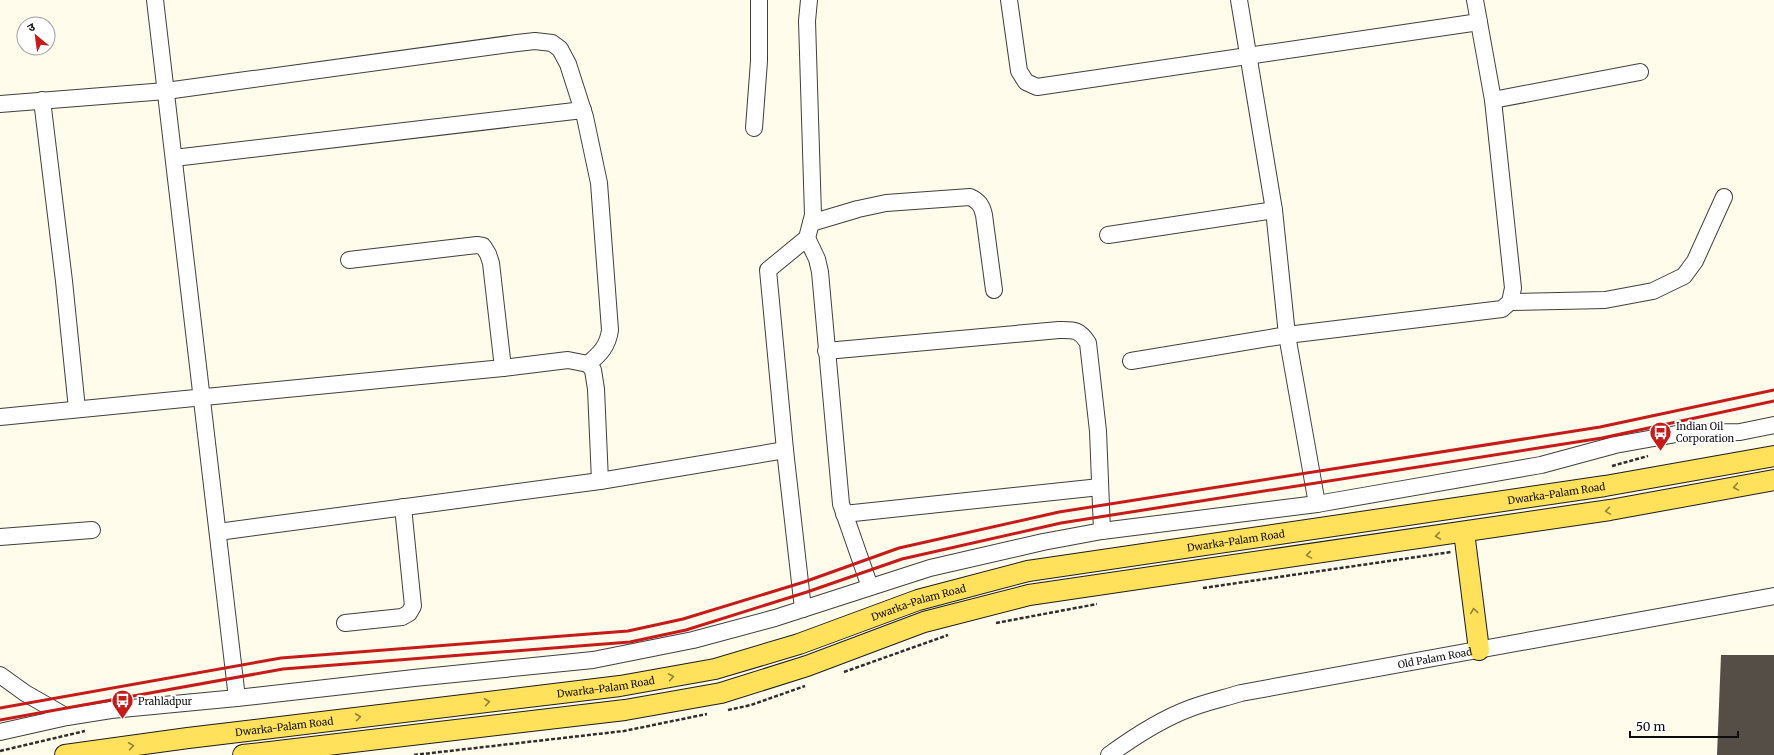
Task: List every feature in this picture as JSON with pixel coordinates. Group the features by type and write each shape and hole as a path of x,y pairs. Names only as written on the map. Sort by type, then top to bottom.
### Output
{"main road":[{"name":"Dwarka-Palam Road","path":"65,755 194,737 620,686 715,668 799,644 918,600 1028,571 1605,486 1774,456"},
{"name":"Dwarka-Palam Road","path":"243,755 625,710 714,694 807,666 924,622 1029,595 1465,541 1610,510 1774,480"},
{"path":"1465,541 1479,650"}],"street":[{"path":"155,0 237,698"},
{"path":"754,128 759,61 759,0"},
{"path":"809,0 807,21 813,215 809,231 818,259 820,272 839,484 844,514 870,587"},
{"path":"1009,0 1020,71 1026,82 1037,87 1479,22"},
{"path":"1240,0 1274,210 1287,336 1317,504"},
{"path":"1131,361 1287,336 1502,309 1510,302 1513,288 1493,100 1475,0"},
{"path":"0,104 166,91 517,43 535,41 552,43 560,49 568,64 583,110 599,183 610,330 609,340 601,353 588,364"},
{"path":"1493,100 1640,72"},
{"path":"42,100 64,281 77,409"},
{"path":"174,158 583,110"},
{"path":"803,609 784,450 768,270 809,231 858,209 886,203 970,197 978,201 982,207 994,290"},
{"path":"1510,302 1605,300 1653,291 1684,276 1695,261 1724,197"},
{"path":"1108,235 1274,210"},
{"path":"349,260 477,245 484,246 491,263 503,368"},
{"path":"826,351 1059,330 1076,330 1083,335 1088,343 1098,431 1102,531"},
{"path":"0,417 503,368 568,360 588,364 593,370 596,389 600,481"},
{"path":"0,732 67,717 111,710 593,660 693,640 775,618 930,568 1043,542 1102,531 1317,504 1542,465 1615,445 1682,433 1740,432 1774,424"},
{"path":"218,532 600,481 784,450"},
{"path":"844,514 1100,487"},
{"path":"345,623 402,617 409,613 413,606 403,507"},
{"path":"0,537 92,530"},
{"name":"Old Palam Road","path":"1109,755 1134,736 1163,720 1191,708 1241,693 1774,596"},
{"path":"0,675 25,693 67,717"}],"path":[{"path":"1201,589 1465,541"},
{"path":"992,623 1101,603"},
{"path":"841,673 953,633"},
{"path":"721,711 751,705 811,684"},
{"path":"414,755 624,731 714,713"}],"building":[{"path":"1721,655 1774,655 1774,755 1717,755"}],"railway":[{"path":"0,708 281,658 628,631 683,619 804,582 899,548 1059,512 1600,427 1774,390"},
{"path":"0,720 283,669 630,642 686,630 807,592 902,559 1061,523 1602,438 1774,401"}],"place":[{"name":"Indian Oil Corporation","path":"1660,452"},
{"name":"Prahladpur","path":"122,720"}]}
